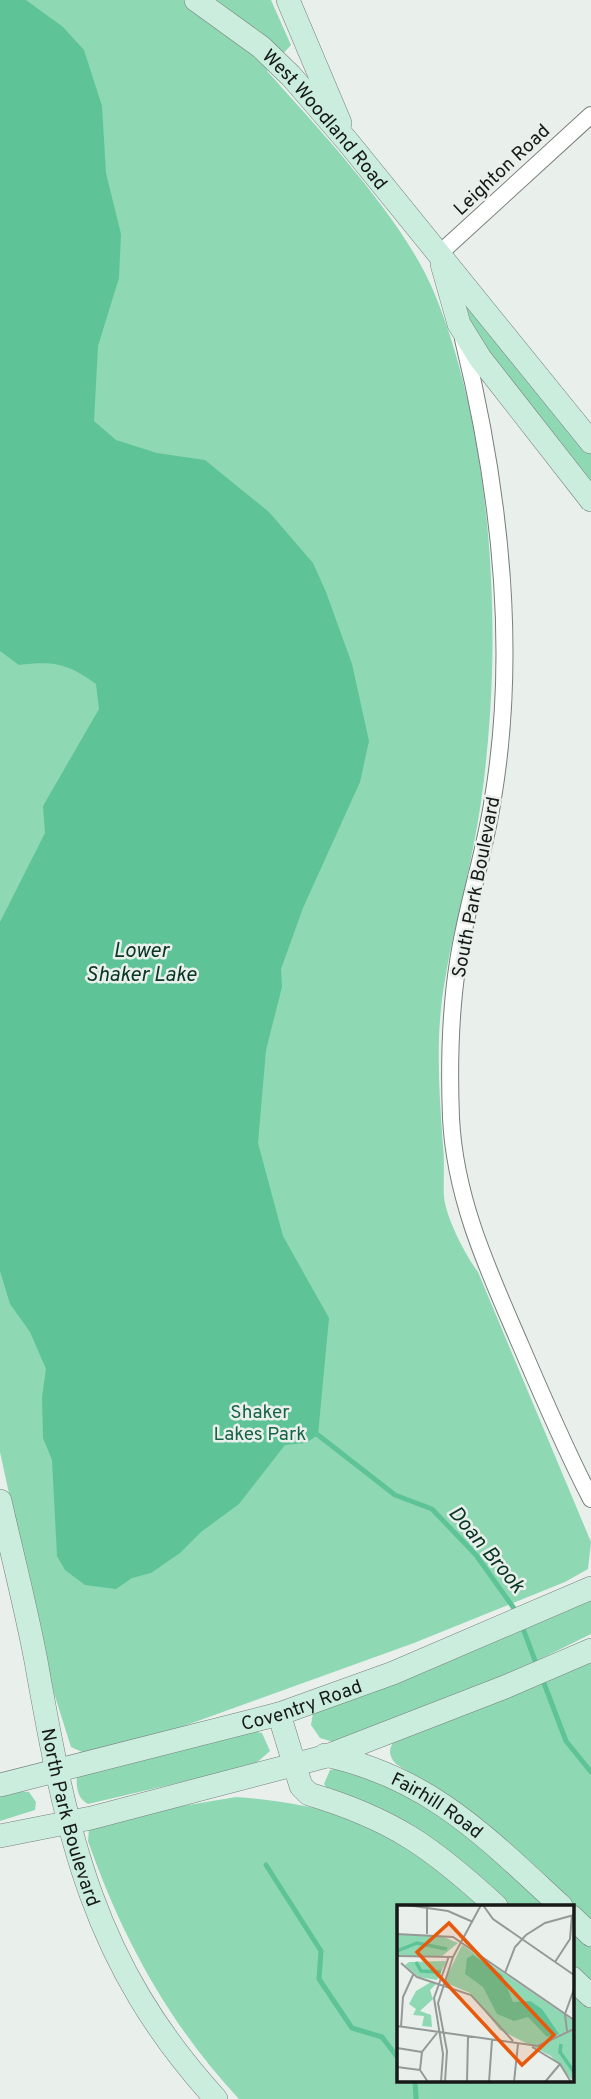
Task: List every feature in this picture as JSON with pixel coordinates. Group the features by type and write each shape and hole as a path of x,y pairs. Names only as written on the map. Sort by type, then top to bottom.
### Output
{"main road":[{"name":"West Woodland Road","path":"196,0 261,47 348,142 591,442"},
{"path":"288,0 348,142"},
{"name":"South Park Boulevard","path":"439,254 459,324"},
{"path":"459,324 481,358 591,500"},
{"path":"535,427 560,404"},
{"name":"North Park Boulevard","path":"0,1501 36,1662 67,1822 97,1915 127,1977 179,2056 216,2099"},
{"name":"Coventry Road","path":"0,1784 279,1714 393,1673 591,1588"},
{"path":"0,1836 67,1822 293,1759 327,1756 505,1687 585,1652"},
{"name":"Fairhill Road","path":"279,1714 301,1786 309,1794 405,1833 457,1870 495,1905"},
{"name":"Fairhill Road","path":"327,1756 386,1773 453,1810 560,1905"},
{"path":"574,1919 591,1935"},
{"path":"574,1980 591,1996"}],"street":[{"name":"Leighton Road","path":"439,254 591,115"},
{"name":"South Park Boulevard","path":"459,324 478,401 492,487 502,600 503,707 493,798 458,960 452,1015 451,1119 458,1178 471,1229 591,1499"}],"green space":[{"name":"Shaker Lakes Park","path":"0,0 271,0 291,45 267,71 381,205 402,234 433,290 451,338 476,443 490,554 492,609 490,714 484,781 470,864 448,963 440,1021 444,1197 452,1226 478,1272 591,1542 588,1569 565,1582 414,1643 161,1734 82,1752 71,1747 48,1674 0,1452"},
{"path":"439,254 591,442 591,500 481,358"},
{"path":"591,1597 591,1634 522,1668 333,1742 320,1738 311,1725 313,1713"},
{"path":"591,1657 591,1923 465,1808 396,1764 390,1751 396,1738"},
{"path":"249,1730 262,1733 270,1751 254,1765 88,1804 78,1792 77,1775"},
{"path":"340,1768 426,1801 549,1905 508,1905 454,1856 418,1829 386,1812 329,1791 324,1784 330,1770"},
{"path":"17,1791 29,1792 36,1802 35,1810 0,1821 0,1796"},
{"path":"236,1797 319,1809 359,1821 398,1838 442,1870 482,1905 397,1905 397,2082 574,2082 574,1992 591,2008 591,2099 239,2099 169,2010 132,1945 88,1841 89,1828 99,1820"},
{"path":"574,1928 591,1944 591,1983 574,1967"}],"water":[{"name":"Lower Shaker Lake","path":"0,0 26,0 63,27 84,50 102,106 106,173 121,234 119,278 98,346 94,421 116,440 157,453 205,460 269,512 313,563 352,664 369,741 360,782 303,908 281,969 282,987 266,1050 258,1143 283,1236 329,1318 318,1435 306,1443 285,1445 239,1504 201,1532 180,1553 151,1573 132,1578 116,1589 85,1585 65,1570 57,1556 52,1460 43,1438 42,1397 46,1369 30,1332 10,1304 0,1271 0,922 45,833 43,806 99,709 96,684 86,677 59,665 19,665 0,651"}],"waterway":[{"name":"Doan Brook","path":"318,1435 395,1495 432,1509 476,1555 518,1614"},
{"name":"Doan Brook","path":"521,1623 537,1666"},
{"name":"Doan Brook","path":"542,1678 566,1741 591,1772"},
{"path":"266,1865 321,1951 319,1979 352,2028 382,2037 397,2057"},
{"path":"415,2082 416,2099"}]}
